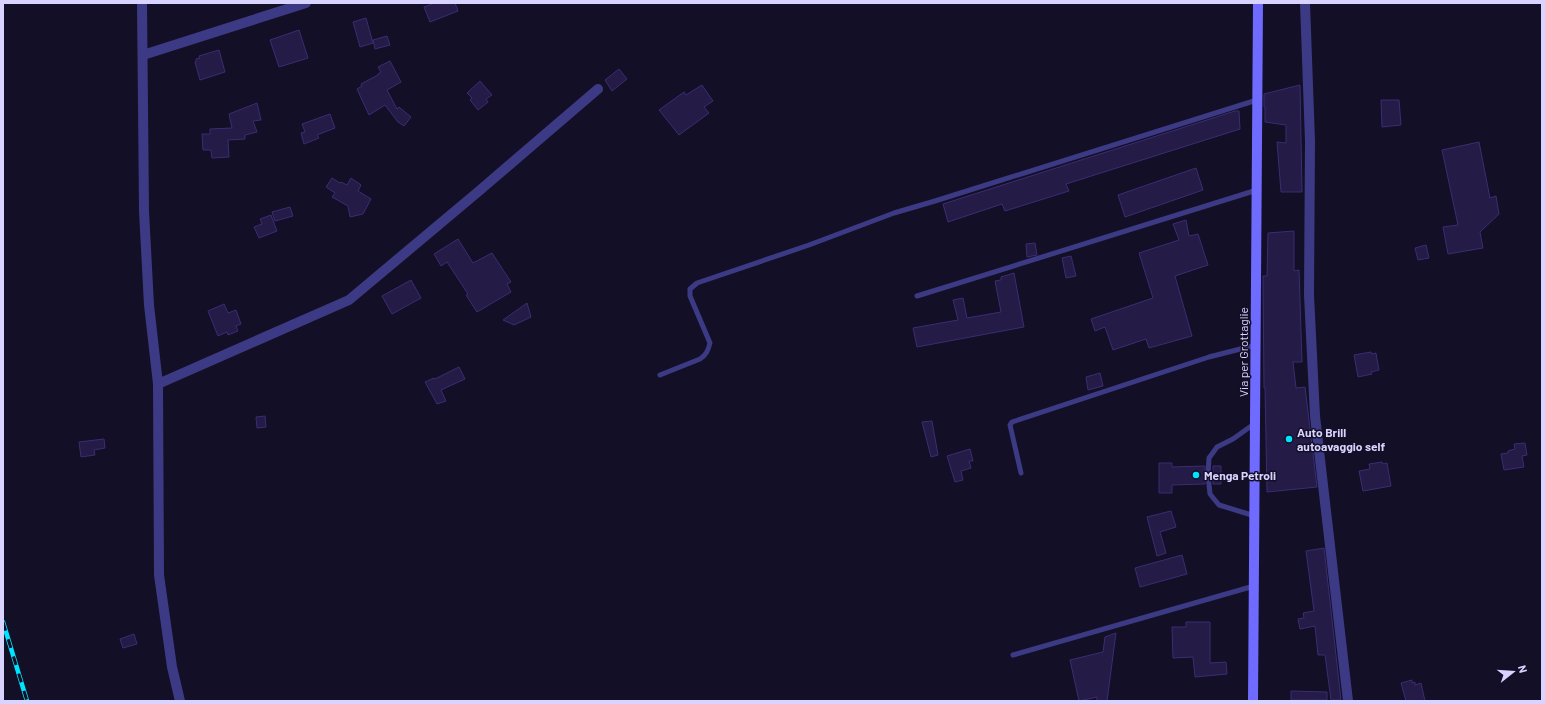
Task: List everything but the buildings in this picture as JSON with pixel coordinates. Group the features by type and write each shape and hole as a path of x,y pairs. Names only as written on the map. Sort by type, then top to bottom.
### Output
{"street":[{"path":"142,3 144,211 148,305 158,384 159,575 172,667 180,701"},
{"path":"143,55 306,3"},
{"name":"Via per Grottaglie","path":"1253,701 1258,3"},
{"path":"1305,3 1310,141 1309,295 1315,416 1348,701"},
{"path":"158,384 349,300 480,191 598,89"}],"lane":[{"path":"660,375 700,359 705,356 708,351 710,343 690,296 690,289 697,283 802,247 894,213 1257,100"},
{"path":"917,296 1257,190"},
{"path":"1021,473 1010,425 1012,422 1209,357 1256,344"},
{"path":"1255,424 1233,439 1217,447 1209,458 1208,474 1210,494 1219,505 1255,516"},
{"path":"1013,655 1254,586"}],"railway":[{"path":"3,622 27,701"}],"place":[{"name":"Auto Brill autoavaggio self","path":"1289,439"},
{"name":"Menga Petroli","path":"1196,475"}]}
